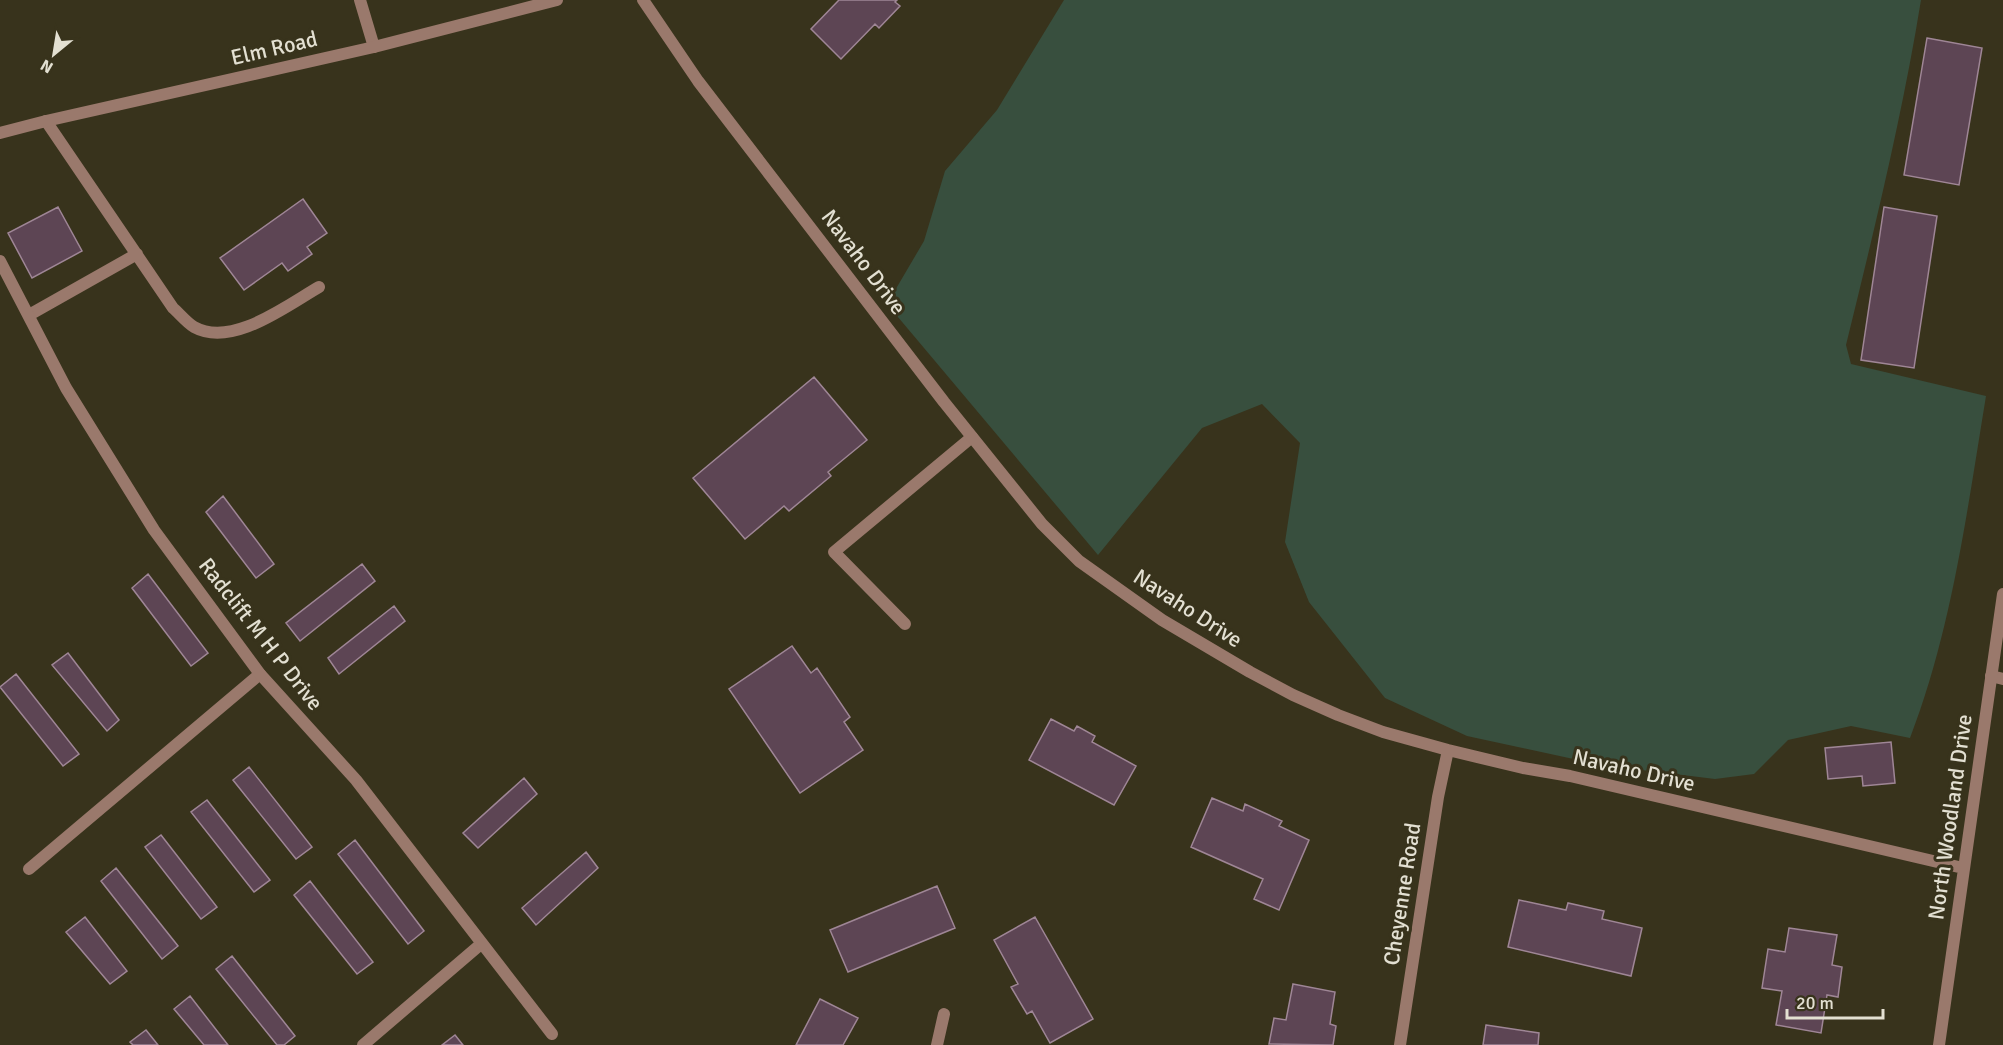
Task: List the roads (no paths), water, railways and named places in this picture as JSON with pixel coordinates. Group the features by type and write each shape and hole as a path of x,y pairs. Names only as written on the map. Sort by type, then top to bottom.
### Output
{"street":[{"path":"360,0 374,47"},
{"name":"Elm Road","path":"0,133 374,47 557,0"},
{"name":"Navaho Drive","path":"643,0 698,81 972,437 1042,524 1079,561 1162,620 1293,695 1383,732 1523,768 1570,776 1963,868"},
{"path":"46,121 173,308 194,327 218,333 247,328 319,287"},
{"path":"29,315 137,254"},
{"name":"Radclift M H P Drive","path":"0,261 66,388 154,530 260,674 356,780 552,1034"},
{"path":"905,624 834,552 972,437"},
{"name":"North Woodland Drive","path":"1938,1045 1963,868 1997,677 2003,594"},
{"path":"28,869 260,674"},
{"name":"Cheyenne Road","path":"1400,1045 1437,797 1448,750"},
{"path":"363,1045 482,944"},
{"path":"937,1045 944,1014"}]}
